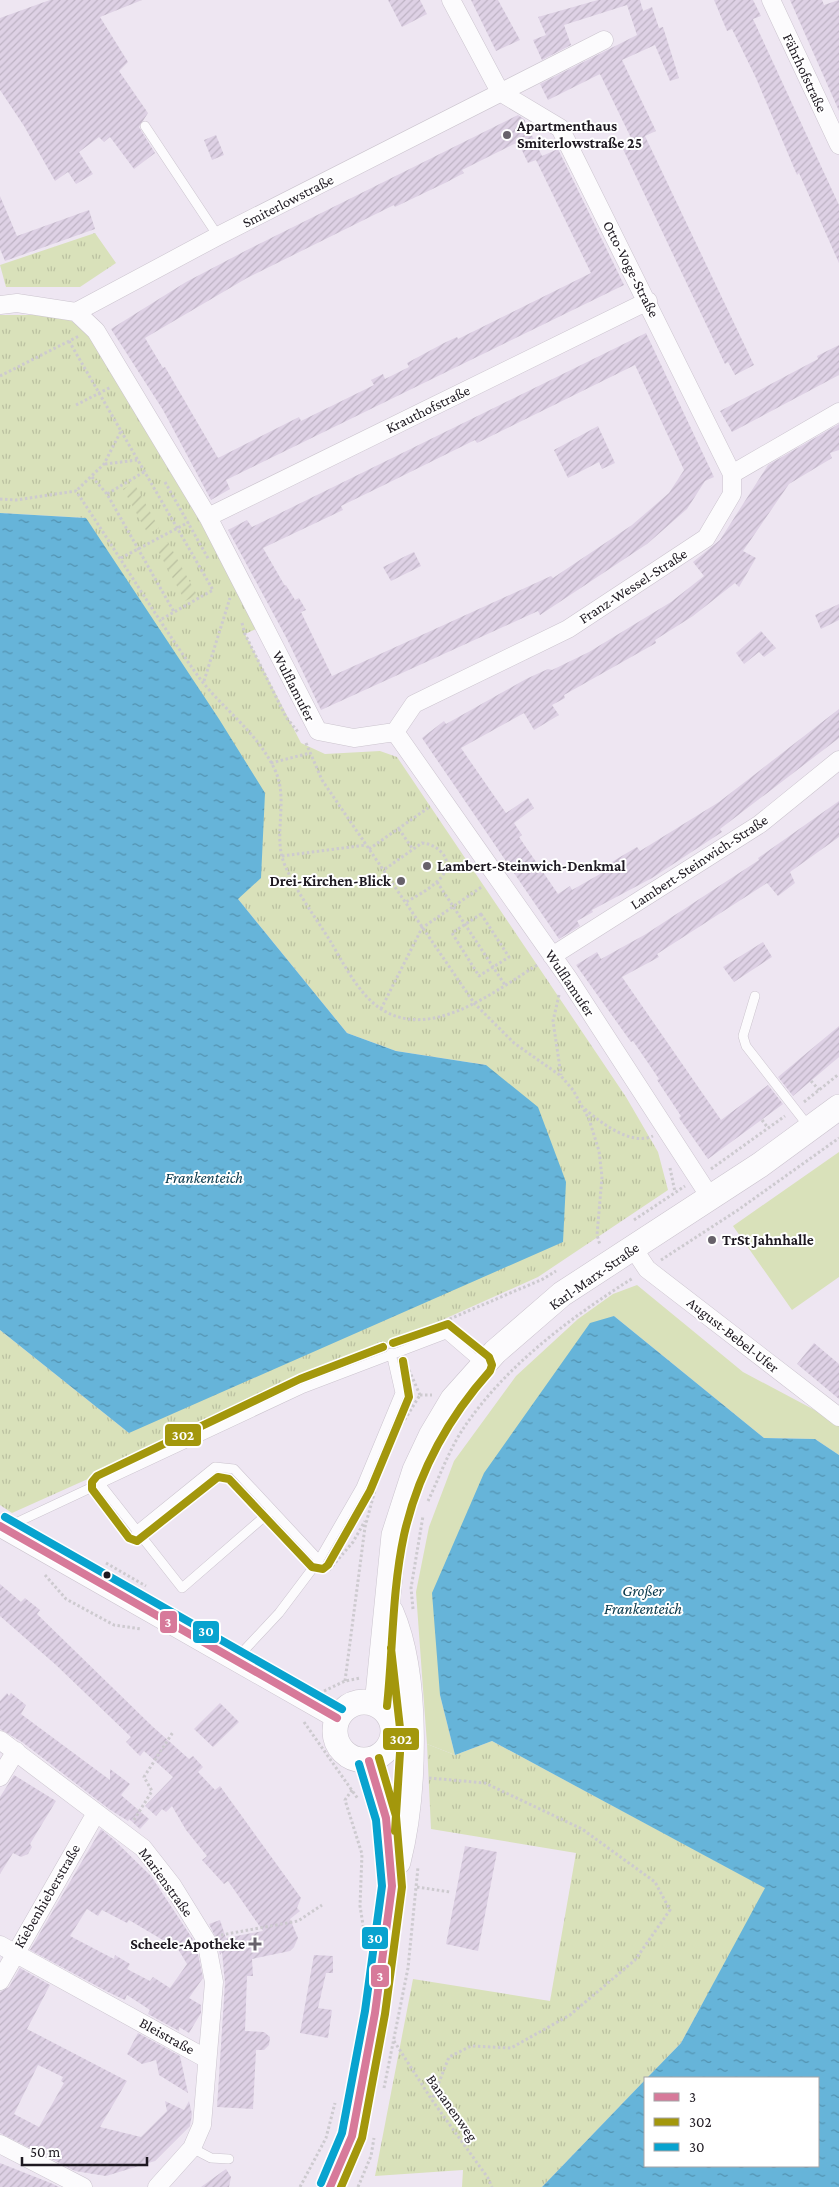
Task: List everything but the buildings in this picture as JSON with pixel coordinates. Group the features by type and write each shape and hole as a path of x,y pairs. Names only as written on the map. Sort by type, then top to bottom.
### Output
{"main road":[{"name":"Karl-Marx-Straße","path":"377,1705 386,1599 394,1535 415,1470 431,1436 453,1398 482,1365 562,1294 633,1248 704,1188 810,1129 839,1107"},
{"path":"330,2187 352,2136 376,2012 392,1886 405,1834 411,1737 407,1685 399,1630 386,1599"},
{"path":"359,1702 377,1705 386,1711 394,1730 392,1741 387,1750 379,1757 369,1761 360,1761 343,1753 335,1736 337,1718 350,1705 359,1702"},
{"path":"369,1761 386,1818 392,1886"}],"street":[{"path":"451,0 500,92 604,40"},
{"name":"Fährhofstraße","path":"771,0 839,145"},
{"name":"Smiterlowstraße","path":"76,312 218,236 500,92"},
{"name":"Otto-Voge-Straße","path":"500,92 560,128 648,301 732,474"},
{"name":"Krauthofstraße","path":"206,515 648,301"},
{"path":"0,305 17,303 76,312"},
{"name":"Wulflamufer","path":"76,312 96,331 206,515 318,731 354,738 396,732 568,978 704,1188"},
{"path":"732,474 839,412"},
{"name":"Franz-Wessel-Straße","path":"396,732 414,704 568,629 706,538 732,494 732,474"},
{"name":"Lambert-Steinwich-Straße","path":"552,956 760,824 839,760"},
{"name":"August-Bebel-Ufer","path":"633,1248 647,1269 839,1417"},
{"path":"2,1528 337,1718"},
{"name":"Marienstraße","path":"0,1740 96,1813 126,1833 143,1848 172,1885 206,1940 214,1982 207,2059"},
{"path":"0,1777 16,1752"},
{"name":"Kiebenhieberstraße","path":"0,1981 7,1949 96,1813"},
{"name":"Bleistraße","path":"7,1949 207,2059 202,2125 192,2148 157,2187"},
{"path":"0,2144 83,2187"}],"lane":[{"path":"145,126 218,236"},
{"path":"755,996 743,1036 746,1046 810,1129"},
{"path":"2,1528 101,1484 304,1388 446,1334 482,1365"},
{"path":"236,1659 279,1613 319,1560 361,1487 400,1393 390,1354"},
{"path":"136,1531 215,1466 234,1469 319,1560"},
{"path":"101,1484 182,1588 272,1510"},
{"path":"192,2148 211,2158 229,2159"}],"path":[{"path":"0,376 69,341 96,331"},
{"path":"69,341 213,590 160,620"},
{"path":"106,378 116,395"},
{"path":"76,405 111,387"},
{"path":"0,499 16,500 76,491 104,464 121,431"},
{"path":"104,464 137,460"},
{"path":"107,494 144,472"},
{"path":"92,477 107,494 174,612"},
{"path":"164,480 212,565"},
{"path":"76,491 203,682 242,722 271,763 280,784 282,856 291,876 340,958 355,980 381,1008 399,1016 418,1020 446,1017 474,1003 552,956"},
{"path":"121,558 188,522 206,515"},
{"path":"226,590 234,604"},
{"path":"203,682 230,598"},
{"path":"241,617 244,634 286,717 304,740 322,780 474,1003 514,1043 561,1076 573,1090 589,1119 599,1151 602,1177 597,1235 600,1244"},
{"path":"304,740 311,743"},
{"path":"271,763 310,753"},
{"path":"369,849 442,798"},
{"path":"399,829 412,848"},
{"path":"384,869 412,848 422,843 437,848 444,856 447,866 437,882 406,902"},
{"path":"282,856 366,845"},
{"path":"381,1008 422,928 498,876"},
{"path":"437,882 505,985"},
{"path":"481,914 508,957 493,967 479,976 452,933 481,914"},
{"path":"561,1076 555,1049 553,1021 557,1000 568,978"},
{"path":"704,1188 768,1128 839,1074"},
{"path":"811,1081 819,1090"},
{"path":"582,1108 623,1134 647,1139 658,1134"},
{"path":"762,1120 768,1128"},
{"path":"647,1269 738,1210 839,1138"},
{"path":"413,1615 411,1588 425,1508 462,1430 505,1376 588,1306 625,1283"},
{"path":"325,1690 345,1680"},
{"path":"304,1722 351,1791 345,1800 362,1854 360,1906 363,1940"},
{"path":"126,1833 152,1791 144,1777 173,1732"},
{"path":"420,1777 485,1783 582,1829 655,1882 670,1910 635,1960 570,2014 511,2048 471,2046 449,2057 432,2100"},
{"path":"418,1887 450,1892"},
{"path":"206,1940 235,1931 298,1921 322,1905"},
{"name":"Bananenweg","path":"394,2041 432,2100 488,2178 492,2187"},
{"path":"300,2187 326,2138 338,2095"}],"green space":[{"path":"95,233 116,263 80,287 6,287 0,265"},
{"path":"0,315 63,315 94,337 205,512 258,628 245,634 301,743 325,754 380,751 397,757 626,1097 658,1152 668,1190 538,1277 12,1513 0,1505 0,1330 129,1433 486,1065 396,1051 347,1033 237,898 86,518 0,513"},
{"path":"134,483 159,528 148,534 123,489"},
{"path":"168,542 197,595 185,601 157,549"},
{"path":"839,1152 839,1277 792,1310 733,1226"},
{"path":"637,1285 743,1372 839,1423 839,1455 815,1439 764,1438 614,1316 440,1695 455,1755 427,1744 416,1592 429,1527 454,1461 516,1376 578,1319 613,1294"},
{"path":"492,1741 766,1888 681,2043 648,2077 644,2077 644,2081 542,2187 462,2187 463,2170 375,2176 413,1979 550,2001 576,1853 431,1829 427,1744 455,1755"}],"water":[{"name":"Frankenteich","path":"0,513 86,518 219,719 265,793 261,878 238,899 347,1033 396,1051 486,1065 538,1107 566,1182 563,1242 129,1433 0,1330"},
{"name":"Großer Frankenteich","path":"614,1316 764,1438 815,1439 839,1455 839,2187 542,2187 644,2081 644,2167 819,2167 819,2077 648,2077 681,2043 765,1888 492,1741 455,1755 440,1695 432,1593 484,1473 590,1323"}],"transit line":[{"name":"302","path":"387,1706 397,1577 410,1512 417,1490 436,1447 461,1408 490,1371 492,1365 489,1357 448,1324 393,1343"},
{"name":"302","path":"383,1347 300,1379 97,1476 92,1482 92,1489 129,1538 137,1541 218,1477 229,1479 312,1567 323,1569 328,1565 370,1491 409,1397 403,1361"},
{"name":"30","path":"5,1517 342,1709"},
{"name":"3","path":"0,1526 337,1718"},
{"name":"302","path":"391,1648 401,1737 395,1831"},
{"name":"302","path":"341,2187 362,2138 385,2014 402,1887 396,1816 379,1758"},
{"name":"3","path":"330,2187 352,2136 375,2013 392,1886 386,1818 369,1761"},
{"name":"30","path":"321,2183 342,2133 365,2011 382,1886 376,1820 359,1764"}],"place":[{"name":"Apartmenthaus Smiterlowstraße 25","path":"507,135"},
{"name":"Lambert-Steinwich-Denkmal","path":"427,866"},
{"name":"Drei-Kirchen-Blick","path":"401,881"},
{"name":"TrSt Jahnhalle","path":"712,1240"},
{"name":"Scheele-Apotheke","path":"255,1944"}]}
